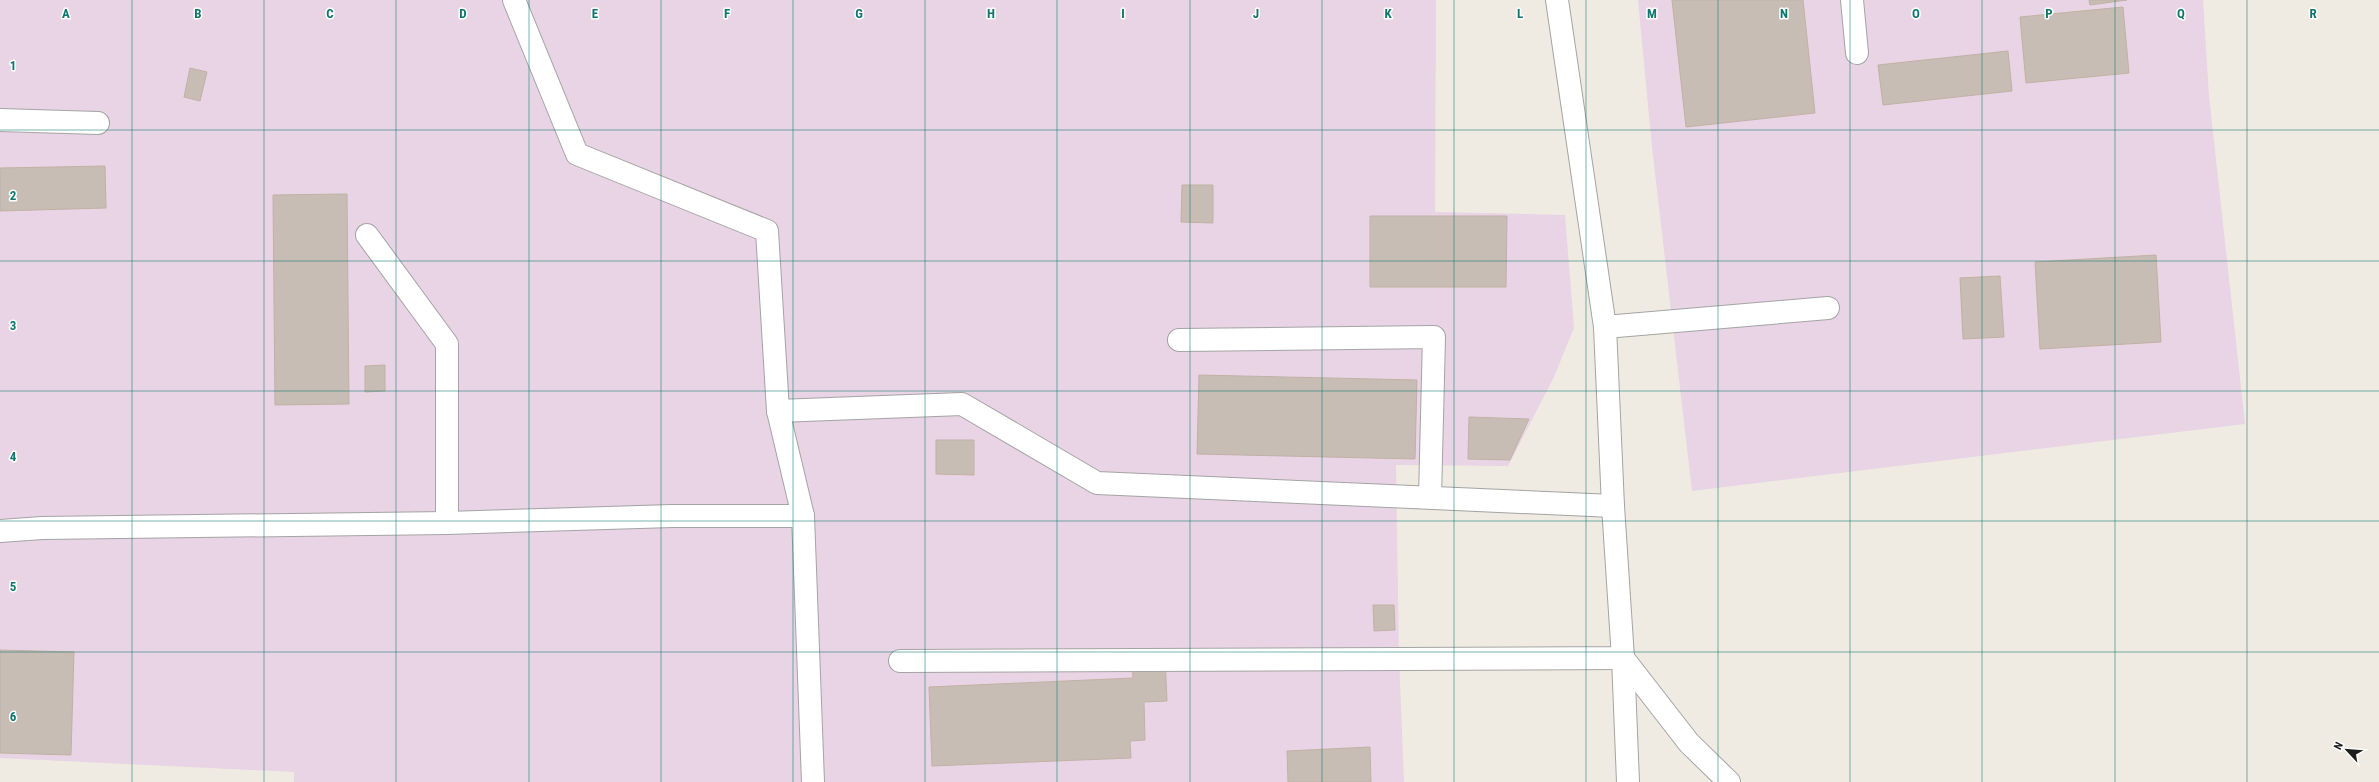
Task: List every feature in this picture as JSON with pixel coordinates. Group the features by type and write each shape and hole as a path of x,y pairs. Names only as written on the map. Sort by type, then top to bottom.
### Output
{"lane":[{"path":"514,0 577,154 767,231 778,411 803,516 813,782"},
{"path":"1557,0 1604,327 1613,506 1623,658 1628,782"},
{"path":"1852,0 1857,53"},
{"path":"0,120 98,123"},
{"path":"367,235 447,344 447,522"},
{"path":"1604,327 1828,308"},
{"path":"1179,340 1434,337 1430,497"},
{"path":"778,411 962,404 1097,482 1613,506"},
{"path":"0,531 42,528 447,522 672,516 803,516"},
{"path":"900,661 1623,658"},
{"path":"1623,658 1689,743 1729,782"}],"shaded area":[{"path":"0,0 1436,0 1435,212 1565,215 1574,328 1553,379 1508,466 1396,465 1399,658 1404,782 294,782 294,772 0,758"},
{"path":"1638,0 2203,0 2209,96 2245,424 1692,491 1652,147"}],"building":[{"path":"1672,0 1803,0 1815,113 1686,127"},
{"path":"2089,0 2127,0 2090,5"},
{"path":"2123,7 2129,73 2026,83 2020,17"},
{"path":"2008,51 2012,91 1883,105 1878,65"},
{"path":"190,68 207,72 200,101 184,97"},
{"path":"105,166 106,208 0,211 0,168"},
{"path":"1182,185 1213,185 1213,223 1181,222"},
{"path":"347,194 349,404 275,405 273,195"},
{"path":"1370,216 1507,216 1506,287 1370,287"},
{"path":"2156,255 2161,342 2040,349 2035,262"},
{"path":"2000,276 2004,337 1963,339 1960,278"},
{"path":"385,365 385,391 365,392 365,366"},
{"path":"1199,375 1417,380 1415,459 1197,454"},
{"path":"1469,417 1529,419 1510,460 1468,459"},
{"path":"936,440 974,440 974,475 936,474"},
{"path":"1373,605 1394,605 1395,630 1374,631"},
{"path":"0,650 74,652 71,755 0,753"},
{"path":"1165,658 1167,701 1144,702 1145,740 1130,741 1131,758 932,766 929,687 1133,678 1132,659"},
{"path":"1370,747 1371,782 1288,782 1287,751"}]}
